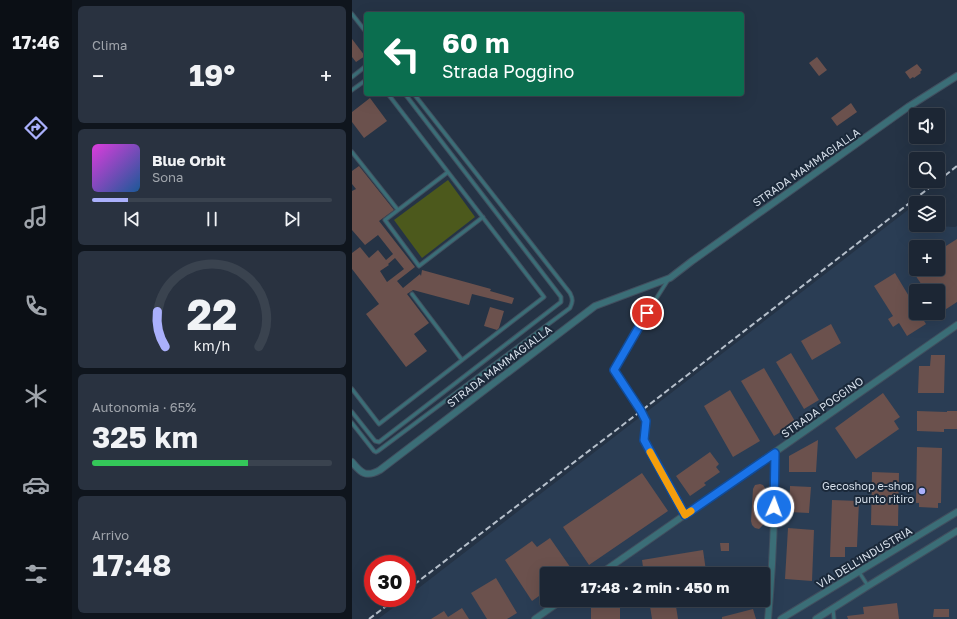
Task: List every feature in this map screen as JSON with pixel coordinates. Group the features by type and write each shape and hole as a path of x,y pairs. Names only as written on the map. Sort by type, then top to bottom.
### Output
{"street":[{"name":"STRADA MAMMAGIALLA","path":"352,462 359,470 366,474 375,473 380,470 595,306 670,278 908,107 957,76"},
{"name":"STRADA POGGINO","path":"610,567 957,325"},
{"path":"768,619 775,493 775,453"},
{"name":"VIA DELL'INDUSTRIA","path":"781,619 957,512"},
{"path":"816,619 957,531"},
{"path":"535,619 552,607"}],"lane":[{"path":"352,14 364,29"},
{"path":"352,77 364,68"},
{"path":"352,90 364,81"},
{"path":"352,389 379,424 544,297 390,96"},
{"path":"352,412 375,441 380,442 561,302 561,297 407,96"},
{"path":"352,423 374,451 378,451 570,308 572,303 570,293 416,96"},
{"path":"352,152 398,210"},
{"path":"448,172 385,220 419,266 483,217"},
{"name":"STRADA MAMMAGIALLA","path":"670,278 640,324 614,370 646,421 644,440 685,515"},
{"path":"412,294 462,360"},
{"path":"859,572 868,586"},
{"path":"833,608 834,619"}],"shaded area":[{"path":"909,209 909,232 945,232 945,226 957,226 957,619 378,619 394,607 416,607 416,590"}],"green space":[{"path":"448,180 475,217 422,258 394,220"}],"building":[{"path":"352,39 364,57 356,62 352,57"},
{"path":"817,57 827,70 819,76 809,63"},
{"path":"917,64 922,70 920,72 921,73 910,79 905,72"},
{"path":"370,98 387,121 364,138 352,122 352,112"},
{"path":"851,103 857,112 837,126 831,118"},
{"path":"359,166 394,210 379,221 415,267 397,281 403,288 420,274 421,276 422,270 491,289 490,291 514,298 512,304 472,294 469,305 413,290 407,294 429,323 414,334 427,351 406,367 366,314 379,304 352,269 352,253 360,247 369,258 378,250 386,260 393,254 378,235 365,245 352,230 352,191 356,189 352,184 352,171","holes":["395,258 404,269 387,282 380,271 389,265 388,264"]},
{"path":"957,239 957,302 945,310 945,284 921,284 916,276 945,276 945,247"},
{"path":"895,273 909,296 909,320 923,320 926,324 907,336 899,323 893,327 888,319 893,316 874,286"},
{"path":"490,307 504,311 497,330 484,326"},
{"path":"831,324 841,343 812,360 801,341"},
{"path":"791,353 819,400 804,409 776,362"},
{"path":"931,355 945,355 944,393 918,393 919,366 930,366"},
{"path":"764,368 796,423 774,436 741,381"},
{"path":"730,390 760,441 733,457 704,406"},
{"path":"883,393 900,417 894,421 899,429 856,459 835,428"},
{"path":"917,411 957,411 957,429 944,429 944,432 917,431"},
{"path":"818,440 816,472 789,472 789,456"},
{"path":"917,447 942,448 941,503 938,503 938,508 919,507 919,503 916,503"},
{"path":"710,452 719,464 716,467 720,472 704,483 706,485 690,496 676,476"},
{"path":"872,472 899,473 898,526 871,525"},
{"path":"642,473 668,511 589,565 563,527"},
{"path":"755,485 763,485 766,491 764,523 759,529 752,525 751,521 753,489"},
{"path":"790,486 811,487 809,513 789,512"},
{"path":"832,500 859,501 857,547 845,547 845,557 830,557"},
{"path":"788,528 814,530 812,581 785,579"},
{"path":"550,538 570,567 540,567 540,596 532,601 505,560 532,541 537,547"},
{"path":"720,543 729,543 729,551 721,551"},
{"path":"703,550 705,567 643,567 642,560"},
{"path":"496,578 517,613 507,619 487,619 471,593"},
{"path":"897,603 899,619 848,619 847,616 864,614 863,607"},
{"path":"591,607 620,607 620,619 591,619"},
{"path":"650,607 676,607 678,619 652,619"},
{"path":"462,608 469,619 431,619 444,611 448,617"},
{"path":"753,609 756,619 722,619 722,617"},
{"path":"934,609 949,609 949,617 933,617"}],"railway":[{"path":"945,175 957,166"},
{"path":"416,583 929,188"},
{"path":"369,619 385,607"}],"slow traffic":[{"path":"650,452 685,515 691,511"}],"place":[{"name":"Gecoshop e-shop punto ritiro","path":"922,491"}],"route":[{"path":"647,313 614,370 646,421 644,440 685,515 775,453 774,507"}]}
